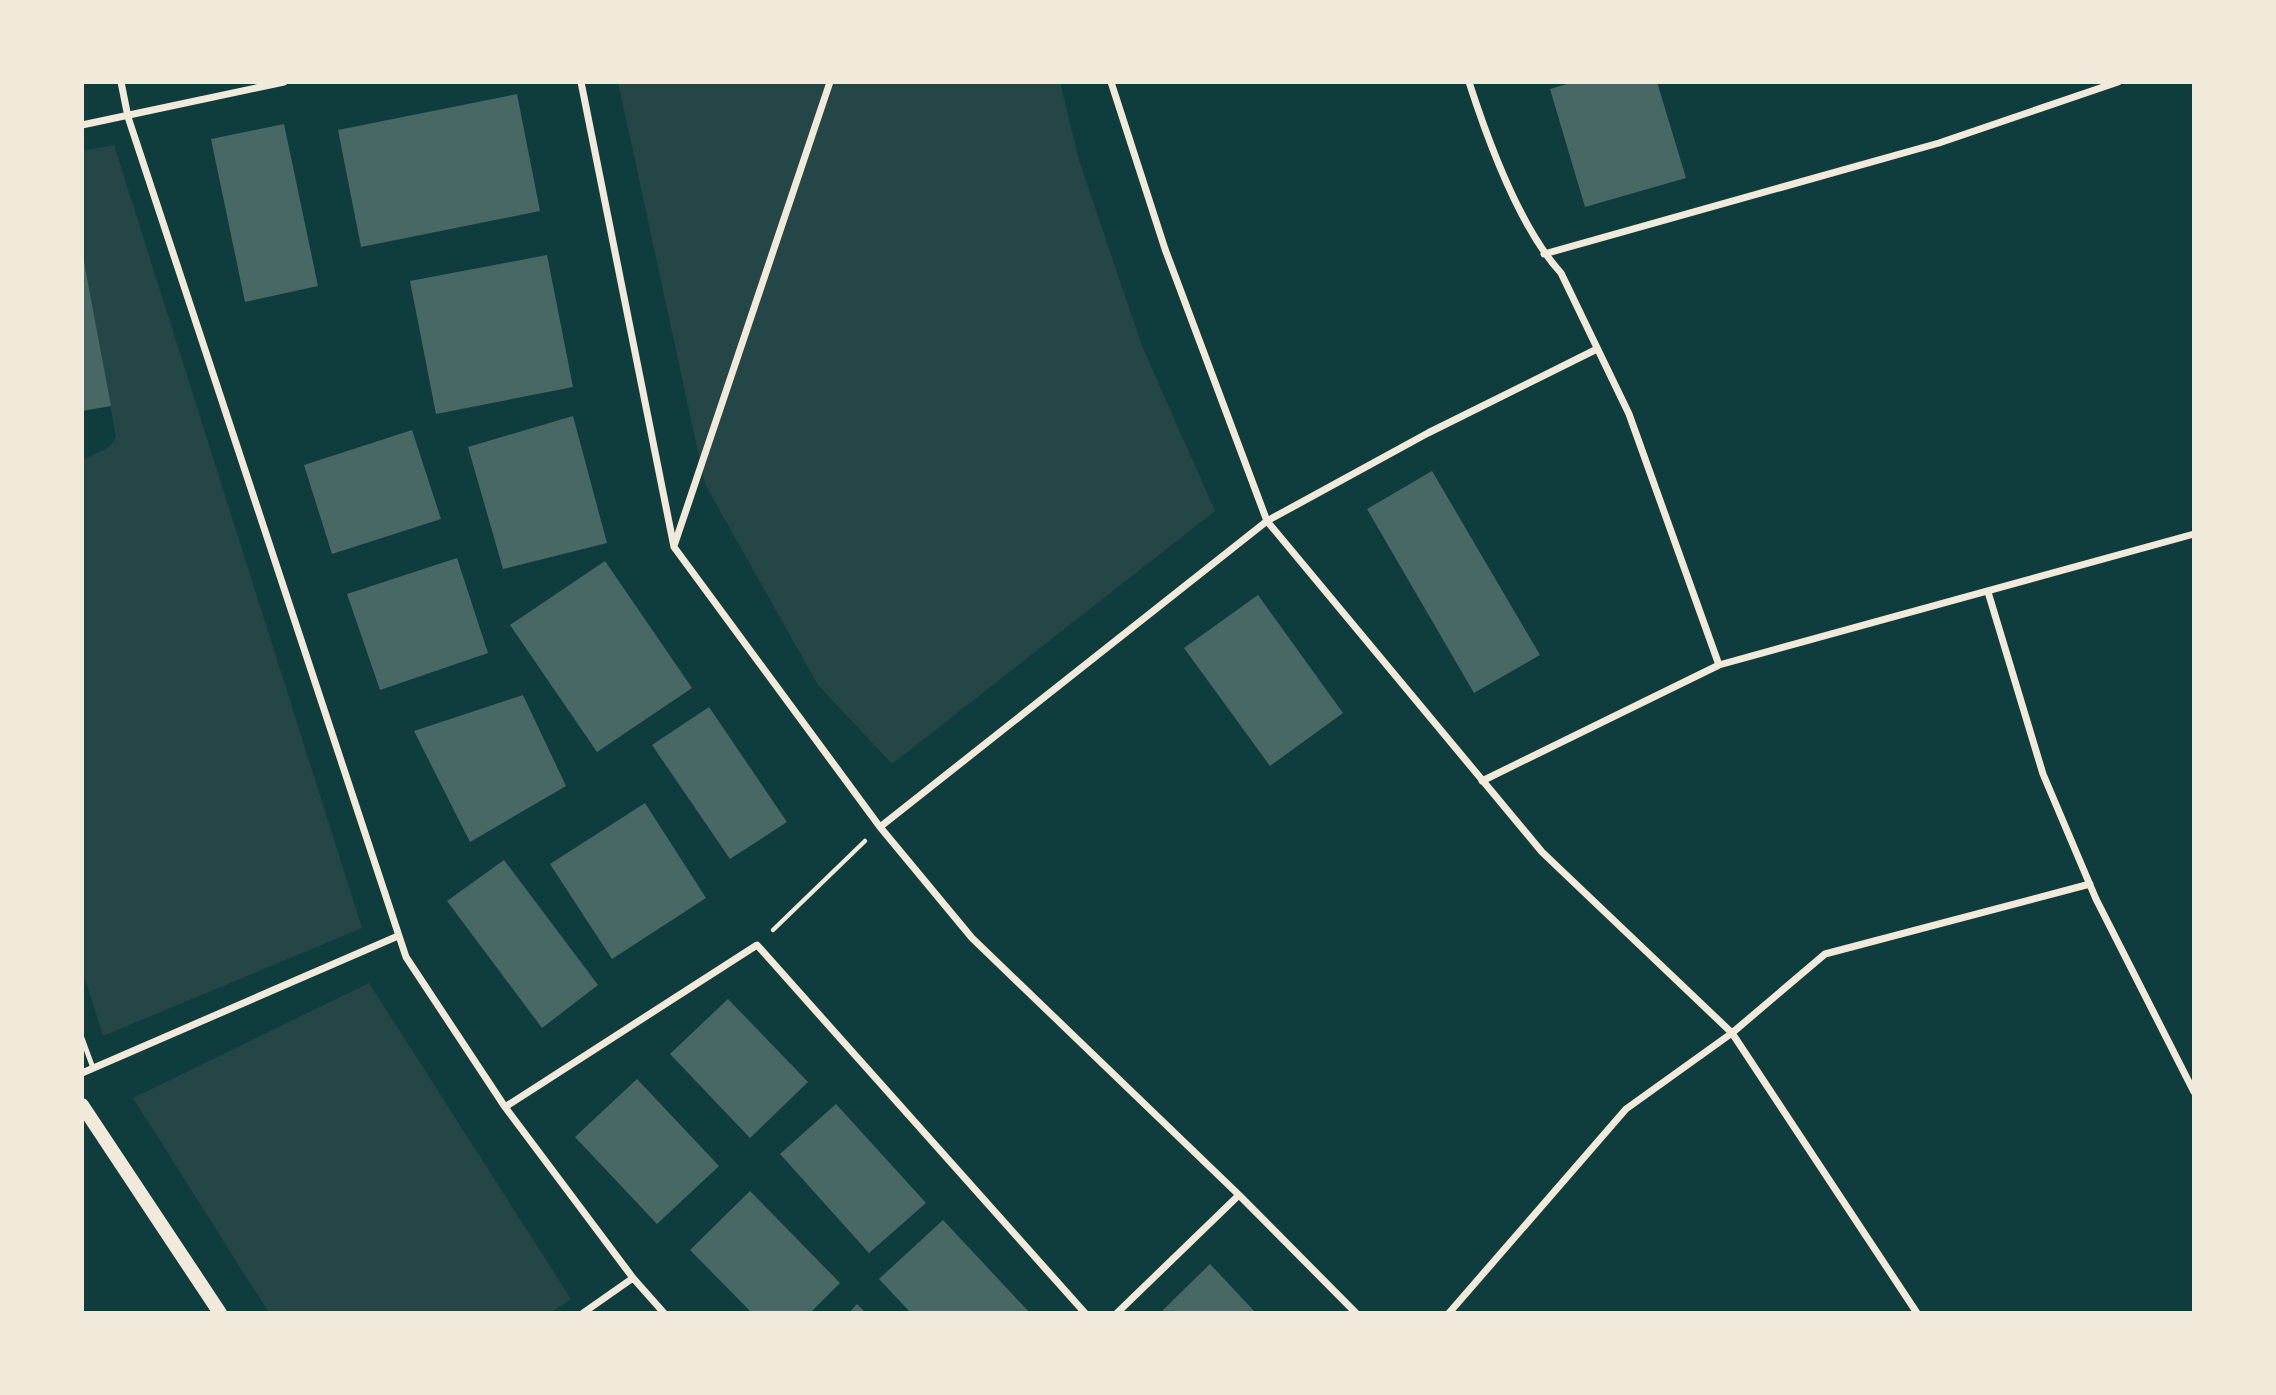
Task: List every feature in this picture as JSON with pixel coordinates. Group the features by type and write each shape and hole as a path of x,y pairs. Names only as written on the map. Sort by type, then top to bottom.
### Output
{"main road":[{"path":"82,1105 220,1313"}],"street":[{"path":"121,82 128,117 406,957 505,1107 633,1278 664,1313"},
{"path":"82,125 284,82"},
{"path":"581,82 674,547 880,827 972,938 1240,1195 1356,1313"},
{"path":"674,547 830,82"},
{"path":"1111,82 1165,249 1267,521 1542,852 1732,1033 1917,1313"},
{"path":"1469,82 1488,140 1544,254 1561,273 1629,414 1719,665"},
{"path":"1544,254 1939,143 2118,82"},
{"path":"880,827 1267,521 1428,433 1597,349"},
{"path":"1482,781 1719,665 2194,534"},
{"path":"1988,592 2043,774 2090,884 2194,1093"},
{"path":"1449,1313 1626,1110 1732,1033 1825,954 2090,884"},
{"path":"82,1073 398,936"},
{"path":"505,1107 757,945 1084,1313"},
{"path":"1117,1313 1240,1195"},
{"path":"583,1313 633,1278"}],"lane":[{"path":"82,1038 93,1068"}],"path":[{"path":"757,945 880,827"}],"shaded area":[{"path":"618,82 1060,82 1079,160 1142,346 1215,511 892,764 818,685 705,484"},
{"path":"114,145 362,928 103,1036 82,969 82,460 109,447 116,437 82,256 82,151"},
{"path":"369,983 571,1299 550,1313 269,1313 133,1098"}],"building":[{"path":"1574,82 1657,82 1686,178 1585,207 1550,89"},
{"path":"517,94 540,211 361,247 338,130"},
{"path":"284,124 318,286 245,302 211,139"},
{"path":"547,255 573,387 436,414 410,281"},
{"path":"84,262 111,406 82,411 82,263"},
{"path":"573,416 607,543 503,569 468,447"},
{"path":"412,430 441,519 332,554 304,465"},
{"path":"1432,471 1540,655 1474,693 1367,509"},
{"path":"457,558 488,653 380,690 347,594"},
{"path":"605,561 692,688 597,752 510,625"},
{"path":"1258,595 1343,713 1270,766 1184,648"},
{"path":"523,695 566,786 470,842 414,731"},
{"path":"709,707 787,822 730,859 652,745"},
{"path":"645,803 706,898 612,959 550,864"},
{"path":"504,860 598,985 542,1028 447,901"},
{"path":"728,999 808,1082 750,1138 670,1054"},
{"path":"637,1079 719,1166 657,1224 575,1137"},
{"path":"836,1104 926,1203 869,1253 780,1154"},
{"path":"750,1191 840,1283 810,1313 752,1313 690,1250"},
{"path":"943,1220 1030,1313 911,1313 879,1279"},
{"path":"1210,1264 1256,1313 1160,1313"},
{"path":"857,1304 866,1313 849,1313"}]}
